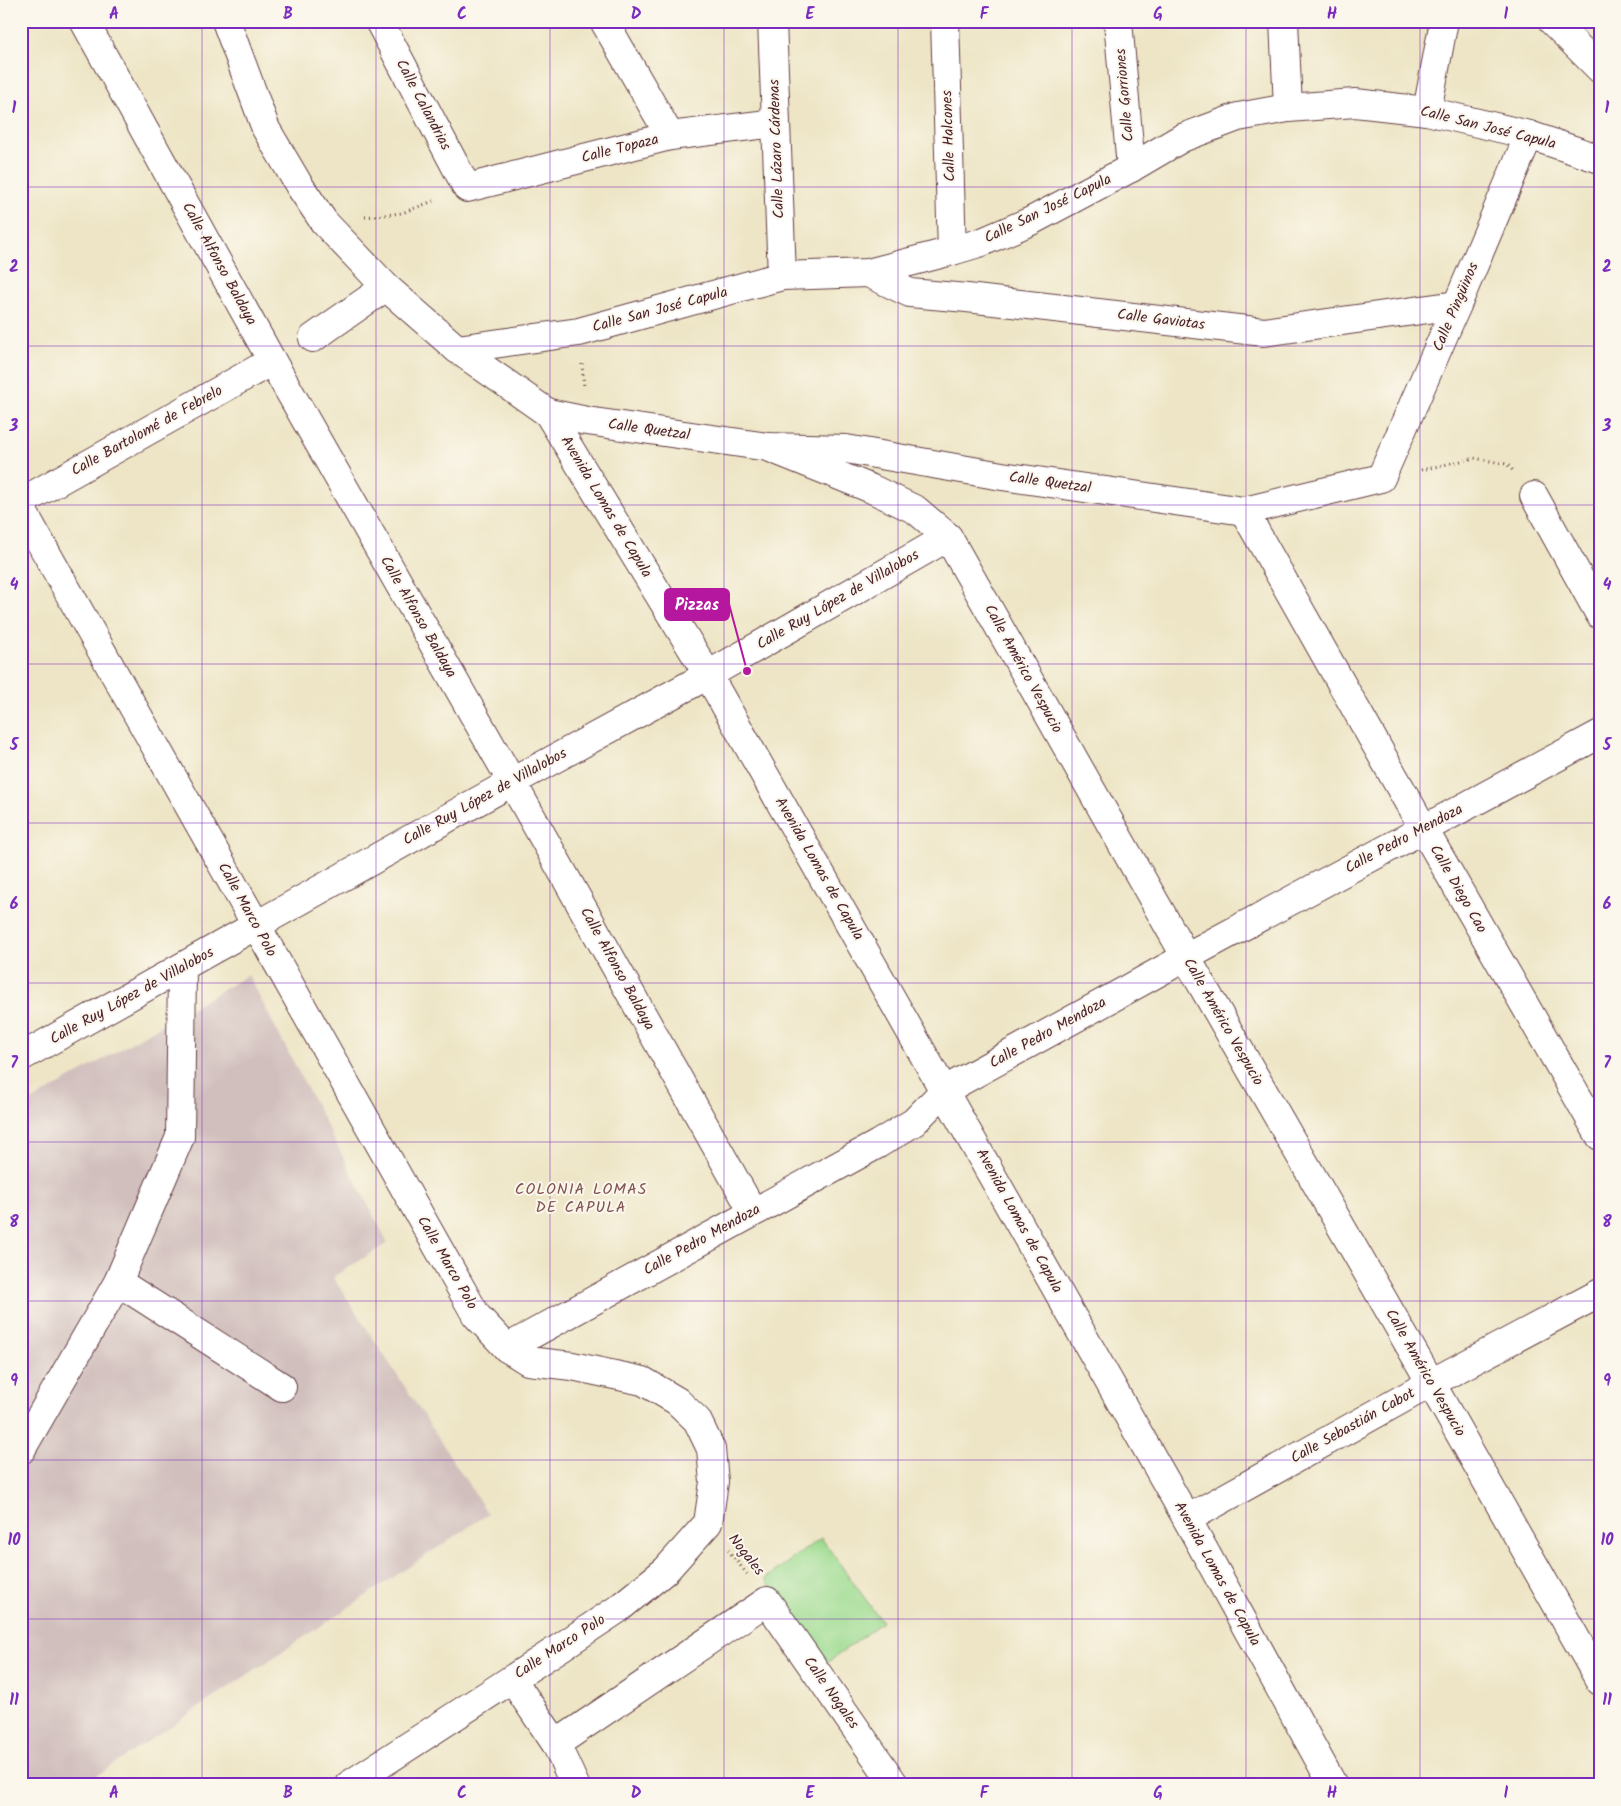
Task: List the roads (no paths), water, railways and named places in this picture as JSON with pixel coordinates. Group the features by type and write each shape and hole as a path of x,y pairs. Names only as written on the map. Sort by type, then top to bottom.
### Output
{"street":[{"name":"Calle Alfonso Baldaya","path":"84,21 272,361 512,782 752,1212"},
{"name":"Avenida Lomas de Capula","path":"226,21 266,129 299,185 324,222 386,288 457,348 548,414 708,675 1187,1519 1334,1785"},
{"name":"Calle Calandrias","path":"379,21 467,188"},
{"path":"604,21 670,136"},
{"name":"Calle Lázaro Cárdenas","path":"772,21 782,276"},
{"name":"Calle Halcones","path":"946,21 952,252"},
{"name":"Calle Gorriones","path":"1118,21 1131,168"},
{"path":"1284,21 1288,108"},
{"path":"1427,110 1444,21"},
{"path":"1552,21 1600,69"},
{"name":"Calle San José Capula","path":"457,348 579,332 782,276 868,273 952,252 982,242 1031,221 1190,135 1238,117 1288,108 1355,103 1427,110 1529,135 1600,160"},
{"name":"Calle Topaza","path":"467,188 670,136 775,123"},
{"name":"Calle Pingüinos","path":"1381,478 1529,135"},
{"name":"Calle Gaviotas","path":"868,273 910,293 1264,332 1457,305"},
{"path":"313,338 386,288"},
{"name":"Calle Bartolomé de Febrelo","path":"21,502 272,361"},
{"name":"Calle Quetzal","path":"548,414 768,447 846,449 1002,476 1244,511 1381,478"},
{"name":"Calle Américo Vespucio","path":"768,447 916,510 948,536 1186,957 1600,1681"},
{"path":"1534,496 1600,616"},
{"name":"Calle Marco Polo","path":"21,508 476,1315 507,1348 528,1361 572,1366 643,1381 677,1401 697,1420 710,1449 714,1482 708,1523 666,1570 618,1609 349,1785"},
{"name":"Calle Diego Cao","path":"1244,511 1600,1136"},
{"name":"Calle Ruy López de Villalobos","path":"21,1057 512,782 708,675 948,536"},
{"name":"Calle Pedro Mendoza","path":"507,1348 878,1144 914,1122 945,1090 1423,828 1600,734"},
{"path":"21,1450 118,1282 180,1137 182,968"},
{"path":"118,1282 282,1387"},
{"name":"Calle Sebastián Cabot","path":"1187,1519 1431,1383 1600,1293"},
{"name":"Calle Nogales","path":"556,1744 767,1601 895,1785"},
{"path":"512,1679 556,1744 576,1785"}],"place":[{"name":"Pizzas","path":"747,671"}],"district":[{"name":"COLONIA LOMAS DE CAPULA","path":"581,1198"}]}
